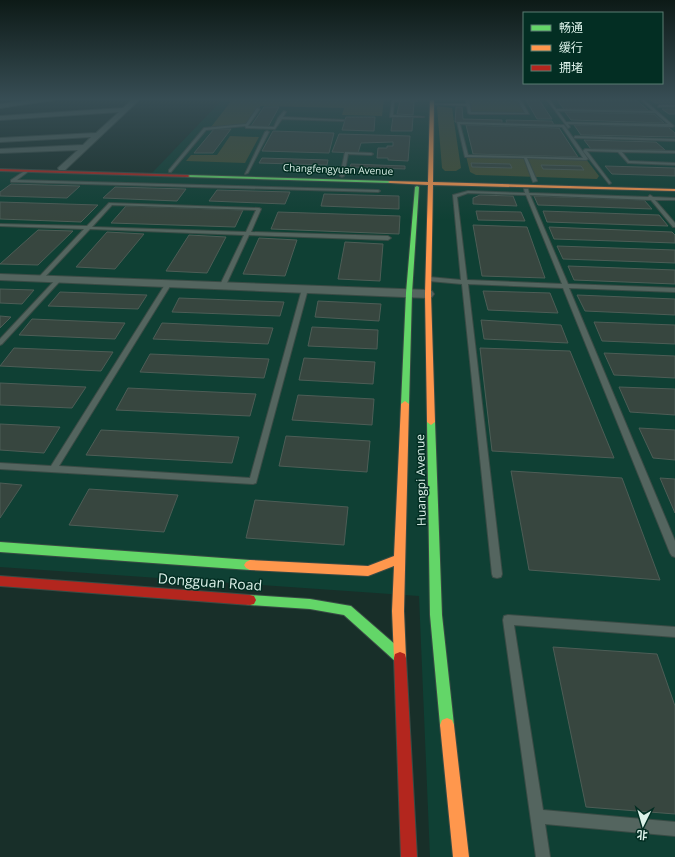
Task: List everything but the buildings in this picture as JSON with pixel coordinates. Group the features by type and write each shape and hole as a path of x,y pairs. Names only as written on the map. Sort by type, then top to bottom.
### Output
{"street":[{"path":"62,168 92,140"},
{"name":"Huangpi Avenue","path":"428,140 431,180 428,294 436,615 461,857"},
{"path":"0,151 84,147"},
{"name":"Changfengyuan Avenue","path":"0,166 418,177 431,180 526,190 675,190"},
{"name":"Changfengyuan Avenue","path":"0,170 314,179 418,177"},
{"name":"Huangpi Avenue","path":"409,857 398,611 409,293 418,177"},
{"name":"Changfengyuan Avenue","path":"431,180 675,185"},
{"path":"0,277 428,294"},
{"name":"Dongguan Road","path":"0,547 308,569 368,571 400,558"},
{"name":"Dongguan Road","path":"0,581 310,604 347,610 400,657"}],"lane":[{"path":"170,171 197,140"},
{"path":"246,173 263,140"},
{"path":"462,140 466,156 586,159 573,140"},
{"path":"577,140 608,183"},
{"path":"584,150 675,152"},
{"path":"619,151 628,162 675,164"},
{"path":"342,176 346,153 371,154"},
{"path":"524,157 535,181"},
{"path":"27,171 13,181 378,191"},
{"path":"310,189 314,179"},
{"path":"644,189 675,226"},
{"path":"526,190 675,553"},
{"path":"497,574 455,196 468,192 526,190 675,199"},
{"path":"40,279 111,204 259,209 223,285"},
{"path":"0,225 388,238"},
{"path":"0,343 59,279"},
{"path":"429,279 464,282 675,290"},
{"path":"53,469 169,284"},
{"path":"0,466 253,481 305,289"},
{"path":"543,857 508,620 675,632"},
{"path":"537,816 675,830"}],"shaded area":[{"path":"184,140 675,140 675,857 430,857 419,596 0,567 0,170 151,174"},
{"path":"227,140 257,140 245,163 186,161 191,155 217,155"},
{"path":"440,140 457,140 461,168 456,171 445,171 442,168"},
{"path":"466,156 586,159 599,176 597,179 476,175 470,172"}],"traffic: fast":[{"path":"188,176 390,182"},
{"path":"405,404 409,293 417,187"},
{"path":"431,422 436,615 447,725"},
{"path":"0,547 250,565"},
{"path":"250,600 310,604 347,610 400,657"}],"traffic: slow":[{"path":"431,140 428,294 431,422"},
{"path":"390,182 675,190"},
{"path":"400,658 398,611 405,404"},
{"path":"250,565 368,571 400,559"},
{"path":"447,725 461,857"}],"traffic: jam":[{"path":"0,170 188,176"},
{"path":"0,581 250,600"},
{"path":"400,658 409,857"}]}
